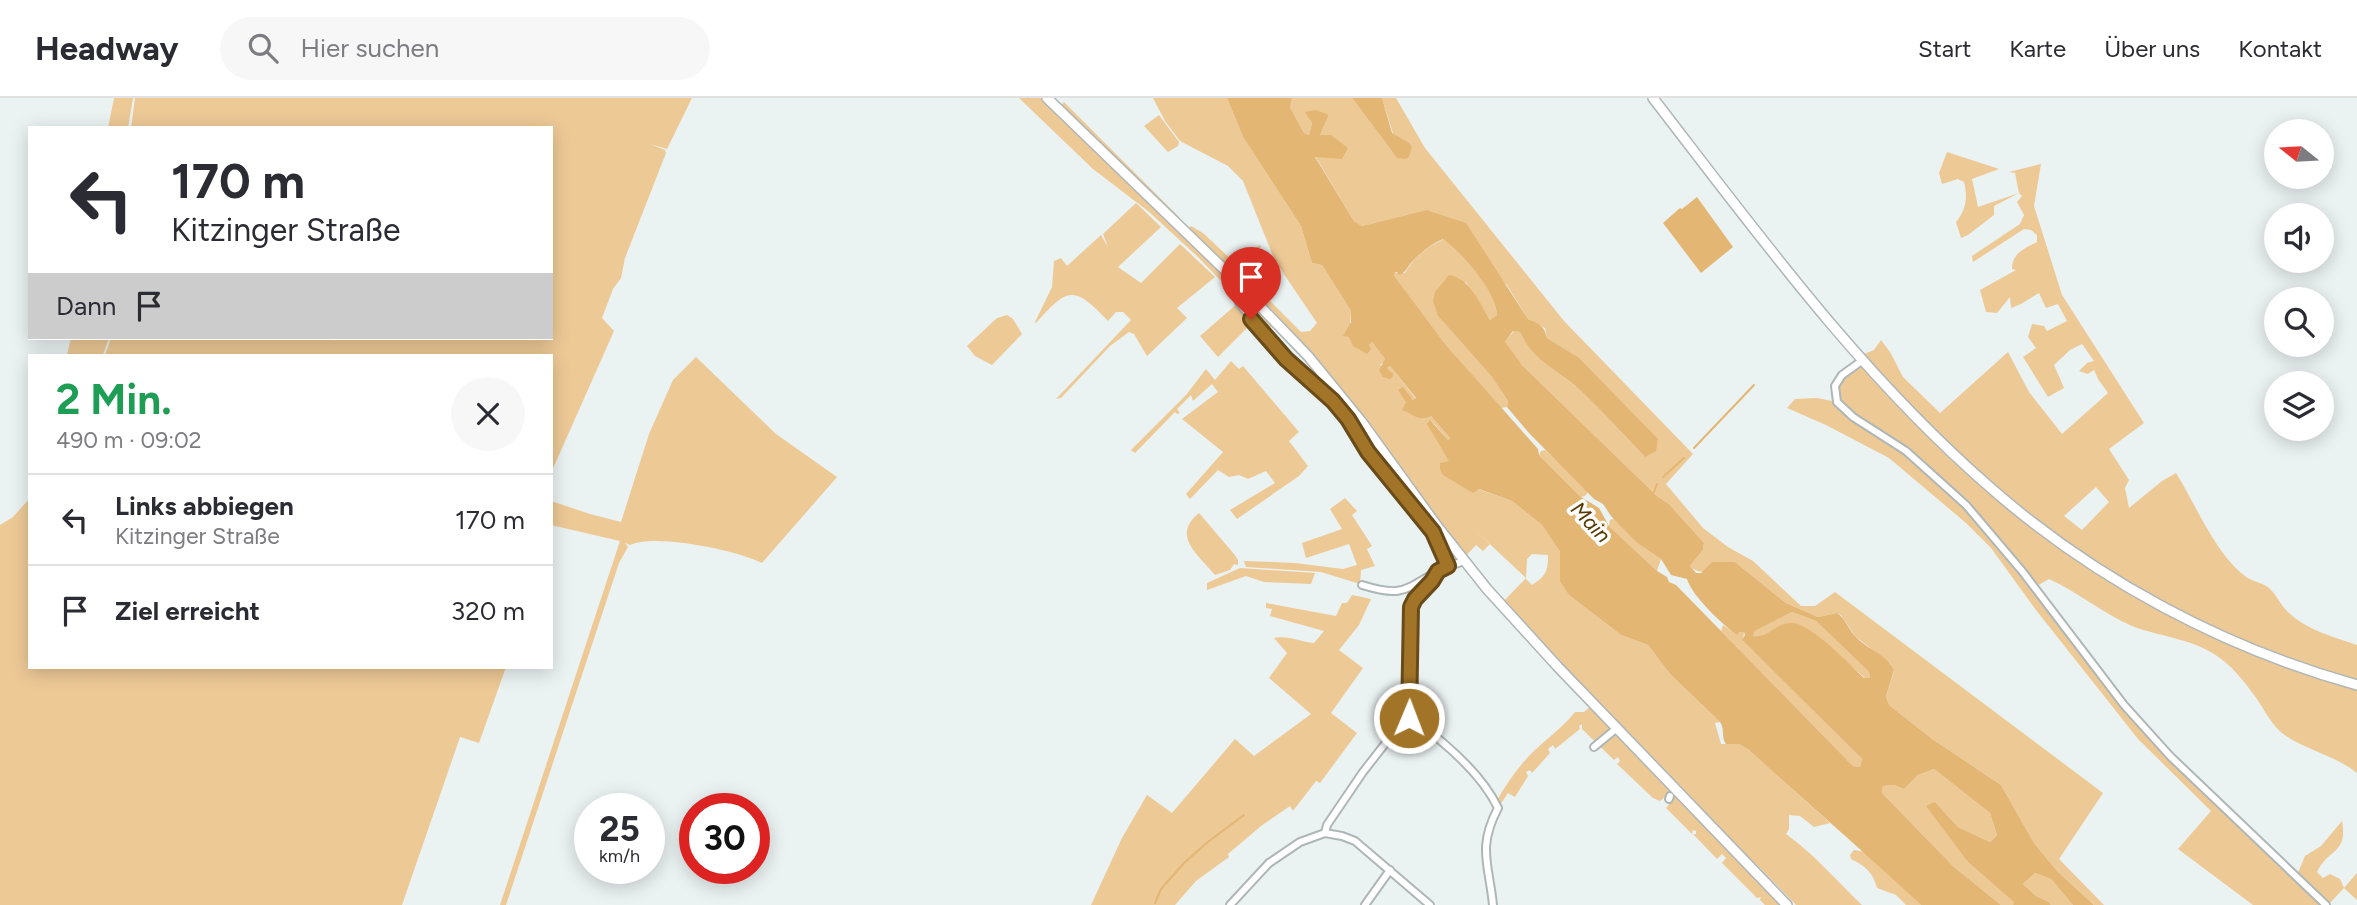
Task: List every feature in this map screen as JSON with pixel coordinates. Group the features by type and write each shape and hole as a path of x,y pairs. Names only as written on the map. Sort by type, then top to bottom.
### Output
{"main road":[{"path":"1047,98 1238,283 1308,356 1361,421 1463,561 1522,629 1787,905"},
{"path":"1653,98 1779,261 1863,360 1970,470 2017,510 2082,558 2140,594 2204,628 2283,662 2357,685"}],"street":[{"path":"1239,303 1271,343 1333,401 1348,419 1368,452 1433,532 1448,566"},
{"path":"1863,360 1842,374 1835,386 1838,402 1853,417 1906,451 1965,505 2015,562 2146,731 2326,905"},
{"path":"1362,586 1397,593 1463,561"},
{"path":"1409,718 1410,612 1415,599 1438,571"},
{"path":"1409,718 1443,741 1467,766 1499,808 1488,831 1485,857 1493,905"},
{"path":"1325,833 1327,825 1363,772 1402,722 1409,718"},
{"path":"1594,747 1617,728"},
{"path":"1230,905 1275,857 1300,842 1325,833 1342,835 1355,841 1430,905"},
{"path":"1365,905 1390,870"}],"shaded area":[{"path":"114,98 133,98 128,126 108,126"},
{"path":"135,98 692,98 667,149 650,144 665,150 666,153 625,258 621,278 613,289 602,318 614,331 553,468 553,354 105,354 110,340 553,340 553,126 131,126"},
{"path":"1019,98 1045,98 1183,232 1275,327 1270,327 1254,309 1248,313 1198,257 1148,211 1093,169"},
{"path":"1153,98 1227,98 1243,137 1301,226 1312,263 1322,265 1351,311 1349,337 1369,345 1372,342 1386,360 1380,365 1394,376 1387,368 1390,366 1416,399 1399,390 1407,402 1431,416 1450,438 1448,440 1431,420 1478,489 1512,501 1542,525 1561,551 1560,568 1569,595 1621,635 1648,645 1670,674 1720,722 1715,723 1721,744 1739,744 1749,750 1830,823 1814,827 1800,816 1789,815 1789,829 1786,834 1816,859 1862,905 1796,905 1756,864 1751,869 1787,905 1765,905 1760,900 1761,897 1757,898 1722,863 1726,858 1722,854 1717,859 1693,834 1696,834 1696,831 1693,830 1692,834 1666,808 1672,801 1666,796 1660,801 1653,798 1617,764 1620,761 1618,757 1614,760 1582,729 1582,724 1580,729 1555,749 1553,745 1548,749 1550,753 1532,773 1530,770 1526,772 1528,776 1515,797 1508,793 1498,808 1496,802 1500,795 1529,756 1575,712 1584,712 1593,704 1500,605 1526,578 1490,544 1483,551 1476,545 1463,559 1340,390 1187,230 1191,226 1203,233 1235,263 1260,245 1261,247 1239,265 1239,270 1301,332 1310,331 1317,323 1275,261 1243,181 1228,166 1180,141","holes":["1532,554 1548,555 1545,573 1532,585 1526,579 1527,559"]},
{"path":"1292,98 1352,98 1394,154 1401,159 1382,98 1396,98 1425,148 1564,321 1693,454 1666,484 1703,528 1753,561 1801,606 1815,606 1835,592 2103,793 2059,859 2104,905 2094,905 2057,871 2034,843 2001,785 1931,738 1889,705 1886,696 1894,671 1891,664 1856,637 1841,615 1837,613 1818,617 1786,603 1735,562 1706,572 1690,566 1703,550 1704,543 1669,504 1657,496 1522,365 1504,343 1514,331 1520,332 1539,358 1581,391 1645,457 1578,357 1547,338 1545,328 1528,319 1507,285 1426,210 1362,226 1354,221 1315,156 1329,115 1306,112 1312,123 1309,135 1304,133 1290,107"},
{"path":"1064,102 1179,217 1179,222 1060,107"},
{"path":"1159,115 1179,142 1178,146 1168,152 1144,126"},
{"path":"1947,152 1999,169 1972,179 1978,207 2019,193 1994,206 1994,215 1961,238 1956,222 1965,203 1964,182 1958,179 1942,184 1939,173"},
{"path":"2041,164 2034,206 2062,295 2144,423 2109,449 2129,480 2125,488 2129,508 2176,473 2215,542 2234,566 2248,578 2269,588 2296,619 2321,632 2357,645 2357,773 2281,732 2237,674 2207,650 2186,641 2132,626 2049,579 2035,587 2146,731 2297,875 2305,856 2321,846 2342,821 2340,845 2317,872 2323,878 2330,874 2340,879 2344,888 2328,905 2253,905 2178,849 2211,811 2138,739 2036,610 1991,548 1966,523 1889,458 1787,408 1795,399 1817,398 1837,402 1835,386 1842,375 1863,360 1859,356 1874,350 1881,340 1903,377 1940,413 2008,352 2029,392 2062,434 2108,393 2094,370 2088,374 2079,371 2087,363 2094,361 2082,344 2070,350 2054,365 2064,388 2048,397 2023,357 2036,348 2028,337 2032,324 2044,326 2047,331 2067,321 2058,304 2046,308 2039,293 2011,308 2010,297 1997,313 1986,312 1980,290 2016,270 2012,269 2014,259 2028,246 2037,242 2037,235 2024,229 1973,262 1972,256 2020,224 2024,215 2017,202 2022,196 2015,173 2009,172","holes":["2096,487 2109,502 2082,530 2064,516"]},
{"path":"1136,203 1161,227 1118,267 1141,283 1180,244 1215,277 1177,308 1187,318 1147,356 1134,334 1129,332 1110,346 1061,398 1056,399 1131,320 1123,312 1116,312 1108,321 1087,301 1071,295 1056,302 1036,323 1052,287 1054,261 1061,258 1067,266 1101,235 1108,247 1103,234"},
{"path":"1444,239 1485,284 1497,315 1490,320 1466,282 1438,316 1492,377 1508,401 1507,407 1501,408 1446,345 1394,277 1394,273 1405,273 1422,253"},
{"path":"1238,303 1261,333 1258,335 1249,326 1218,357 1200,336"},
{"path":"1007,315 1013,319 1022,334 992,365 975,356 967,346 997,318"},
{"path":"71,340 108,340 103,354 67,354"},
{"path":"696,357 776,434 837,477 762,563 734,553 676,542 625,543 628,547 619,563 506,905 500,905 620,541 553,525 553,502 621,522 649,434 673,380"},
{"path":"1231,361 1239,369 1243,366 1299,432 1289,441 1308,466 1299,476 1237,519 1230,510 1275,483 1266,471 1248,479 1239,475 1229,477 1218,470 1190,499 1186,494 1223,452 1182,419 1218,392 1212,384 1193,401 1191,395 1177,409 1180,413 1175,412 1135,453 1131,450 1186,395 1206,369 1215,380"},
{"path":"1545,450 1589,491 1585,496 1581,497 1539,455"},
{"path":"1345,498 1357,511 1352,515 1372,546 1367,549 1375,566 1361,570 1360,584 1321,572 1246,567 1244,561 1295,563 1343,569 1357,565 1349,544 1306,558 1302,543 1342,529 1330,509"},
{"path":"28,500 28,669 505,669 479,743 460,737 402,905 0,905 0,525 13,517"},
{"path":"1199,513 1234,554 1238,565 1234,564 1230,570 1215,575 1195,552 1187,537 1187,529"},
{"path":"1615,518 1637,543 1661,559 1657,571 1609,526 1610,520"},
{"path":"1240,568 1315,573 1311,584 1264,582 1246,576 1207,590 1207,583"},
{"path":"1352,595 1371,599 1359,625 1339,650 1363,668 1331,713 1357,733 1320,783 1316,781 1293,811 1290,806 1261,826 1228,854 1229,857 1196,881 1175,905 1091,905 1122,838 1147,795 1172,813 1235,739 1254,756 1311,714 1269,678 1287,653 1274,638 1284,637 1314,643 1324,631 1270,616 1272,609 1266,608 1266,603 1336,616 1342,603 1347,603"},
{"path":"1792,612 1816,621 1869,672 1870,678 1865,678 1812,632 1789,623 1759,637 1753,636 1755,631"},
{"path":"1723,625 1737,635 1741,631 1744,632 1743,641 1862,759 1860,767 1853,766 1721,631"},
{"path":"1934,769 1990,813 1997,835 1990,842 1958,827 1935,802 1968,862 2015,902 2013,905 2001,905 1954,867 1882,793 1883,786 1894,785 1904,789 1918,775"},
{"path":"1854,850 1865,852 1921,905 1906,905 1896,895 1877,888 1868,870 1851,859 1850,855"},
{"path":"2035,873 2051,879 2073,905 2051,905 2036,896 2023,884"},
{"path":"2357,873 2357,900 2344,888"}],"water":[{"name":"Main","path":"1227,98 1292,98 1290,107 1304,133 1309,135 1312,123 1305,112 1316,110 1329,115 1320,135 1331,135 1348,148 1342,159 1315,157 1354,221 1362,226 1426,210 1466,223 1528,319 1544,330 1547,338 1578,357 1658,439 1656,451 1645,457 1581,391 1532,351 1520,332 1513,331 1505,342 1522,365 1657,496 1669,504 1704,543 1703,550 1690,566 1696,573 1701,573 1712,562 1735,562 1786,603 1818,617 1837,613 1840,615 1855,636 1891,664 1894,670 1886,696 1889,705 1931,738 2001,785 2034,843 2057,871 2094,905 2073,905 2051,879 2035,873 2023,884 2051,905 2013,905 2014,902 1968,862 1926,806 1935,802 1958,827 1990,842 1997,835 1990,813 1934,769 1918,775 1904,789 1894,785 1883,786 1882,793 1954,867 2001,905 1921,905 1749,750 1739,744 1726,744 1720,722 1670,674 1648,645 1621,635 1569,595 1560,581 1560,551 1542,525 1512,501 1479,489 1473,493 1443,475 1440,463 1449,461 1427,424 1430,420 1448,440 1450,438 1431,416 1419,418 1402,410 1406,402 1398,390 1403,387 1413,400 1416,398 1390,366 1387,368 1394,375 1390,379 1383,377 1379,370 1385,359 1372,342 1367,354 1353,346 1349,337 1343,336 1351,322 1351,311 1322,265 1312,263 1301,226 1243,137","holes":["1443,239 1459,253 1484,284 1491,295 1497,315 1490,320 1469,286 1449,275 1435,292 1433,301 1438,316 1492,377 1508,401 1507,407 1594,499 1603,504 1637,543 1661,559 1671,575 1687,579 1701,601 1737,635 1744,632 1742,640 1862,759 1860,767 1853,766 1676,585 1669,582 1667,577 1609,526 1599,508 1581,497 1539,455 1538,449 1446,345 1394,276 1394,273 1403,273 1422,252","1792,612 1816,621 1869,672 1870,678 1864,678 1817,636 1797,624 1784,624 1763,635 1753,636 1755,631"]},
{"path":"1352,98 1382,98 1392,133 1412,147 1409,157 1397,158"},
{"path":"1697,197 1733,247 1701,273 1663,223"}],"waterway":[{"path":"1694,448 1754,385"},
{"path":"1663,477 1684,458"},
{"path":"1654,492 1657,484"},
{"path":"1155,903 1161,889 1184,863 1244,815"}],"route":[{"path":"1251,319 1286,359 1333,401 1348,419 1368,452 1408,505 1433,532 1441,548 1448,566 1438,571 1411,607 1409,718"}]}
